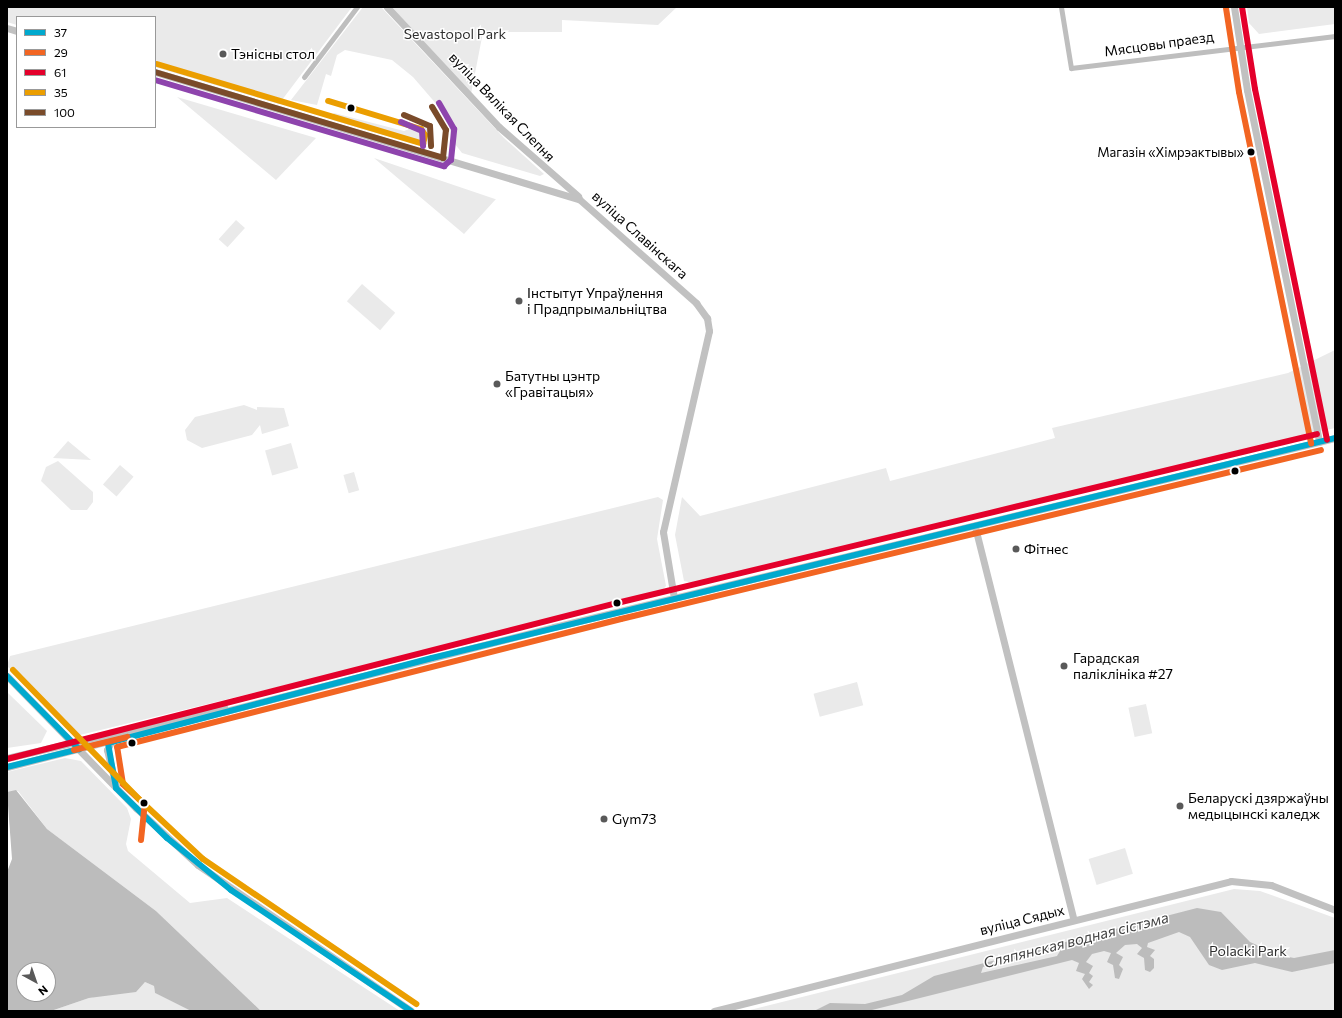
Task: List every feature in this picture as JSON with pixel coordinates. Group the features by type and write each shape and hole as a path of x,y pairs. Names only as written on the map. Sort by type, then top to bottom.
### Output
{"main road":[{"name":"вуліца Вялікая Слепня","path":"387,7 494,122 552,176 586,203"},
{"path":"1234,7 1240,46 1319,442"},
{"name":"вуліца Славінскага","path":"156,72 547,189 586,203 696,303 708,324 663,526 663,545 674,598"},
{"path":"547,189 552,176"},
{"path":"7,766 79,749 270,698 674,598 975,527 1335,438"},
{"path":"975,527 1074,920"},
{"path":"7,676 116,788 214,877 411,1011"},
{"path":"7,758 270,698"},
{"path":"112,740 107,750 116,788"},
{"name":"вуліца Сядых","path":"714,1011 1231,881 1272,885 1335,910"}],"street":[{"path":"304,77 357,7"},
{"name":"Мясцовы праезд","path":"1061,7 1071,68 1240,46 1335,36"}],"green space":[{"path":"7,7 352,7 279,104 156,67 156,16 16,16 16,25 7,22"},
{"path":"363,7 381,7 504,138 544,174 540,176 462,153 451,139 449,124 438,106 413,77 392,60 345,50 337,55 331,76 326,74 317,105 291,100"},
{"name":"Sevastopol Park","path":"392,7 677,7 658,25 562,20 562,32 483,32 471,94"},
{"path":"1247,7 1335,7 1335,24 1259,34 1249,23"},
{"path":"177,97 316,138 276,180"},
{"path":"334,113 404,131 422,124 428,129 429,137 419,145 332,120 330,116"},
{"path":"374,158 495,199 496,199 464,234"},
{"path":"236,220 245,228 228,247 219,239"},
{"path":"362,284 395,313 380,330 347,301"},
{"path":"1335,350 1335,428 693,583 684,581 675,535 682,497 700,516 886,468 890,481 1055,438 1052,428 1288,373"},
{"path":"244,405 257,410 257,407 284,408 289,426 262,434 260,425 252,435 202,448 187,440 185,430 195,417"},
{"path":"68,441 91,460 53,458"},
{"path":"291,443 298,468 272,475 265,450"},
{"path":"58,461 93,492 93,502 87,510 71,510 41,481 46,467"},
{"path":"120,465 134,477 117,496 103,485"},
{"path":"354,472 359,490 349,493 343,475"},
{"path":"658,497 663,500 657,539 666,586 658,595 80,735 7,666 10,656"},
{"path":"857,682 863,705 820,717 814,694"},
{"path":"7,692 47,731 41,743 7,748"},
{"path":"1146,704 1152,733 1135,737 1128,708"},
{"path":"65,758 81,761 127,808 131,819 126,844 128,851 190,903 227,898 400,1011 261,1011 156,911 47,829 18,791 7,792 7,772"},
{"path":"1125,848 1133,874 1097,885 1089,859"},
{"name":"Polacki Park","path":"1234,889 1260,891 1335,918 1335,1011 746,1011"},
{"path":"145,982 154,986 155,993 191,1011 51,1011 89,998 137,988"}],"water":[{"path":"16,790 47,829 156,911 261,1011 191,1011 155,993 154,986 145,982 136,992 89,998 51,1011 7,1011 7,872 12,859 7,792"},
{"name":"Сляпянская водная сістэма","path":"1197,908 1221,912 1250,942 1279,955 1294,958 1335,950 1335,963 1292,972 1255,963 1222,970 1209,965 1190,937 1179,932 1148,943 1147,947 1155,950 1150,956 1154,959 1154,968 1150,972 1145,970 1144,958 1137,954 1142,948 1137,944 1125,945 1116,953 1123,957 1119,965 1123,969 1119,979 1115,978 1113,965 1107,962 1111,953 1104,951 1092,954 1086,962 1093,966 1089,973 1093,976 1089,982 1093,985 1089,989 1082,979 1085,974 1076,971 1079,963 1072,960 868,1011 814,1011 830,1003 865,1004 902,995 934,976","holes":["1055,949 1060,951 1057,956 981,973 983,967"]}],"transit line":[{"name":"61","path":"1242,7 1255,89 1327,440"},
{"name":"29","path":"1226,8 1239,92 1311,444"},
{"name":"35","path":"157,64 423,144 425,135 421,129 328,101"},
{"name":"100","path":"156,72 443,158 446,130 432,107"},
{"path":"156,80 444,166 451,160 454,129 439,103"},
{"name":"100","path":"404,115 430,126 431,146"},
{"path":"401,122 422,131 423,146"},
{"name":"61","path":"7,759 617,603 1317,434"},
{"name":"37","path":"411,1011 231,890 167,838 116,788 108,743 432,658 1335,438"},
{"name":"29","path":"142,802 123,784 117,747 621,619 1321,450"},
{"name":"35","path":"13,670 142,802 203,859 416,1004"},
{"name":"37","path":"7,676 79,749"},
{"name":"29","path":"74,750 127,737"},
{"name":"37","path":"7,767 79,749"},
{"name":"29","path":"141,840 144,809"}],"place":[{"name":"Тэнісны стол","path":"223,54"},
{"name":"Магазін «Хімрэактывы»","path":"1251,152"},
{"name":"Інстытут Упраўлення і Прадпрымальніцтва","path":"519,301"},
{"name":"Батутны цэнтр «Гравітацыя»","path":"497,384"},
{"name":"Фітнес","path":"1016,549"},
{"name":"Гарадская паліклініка #27","path":"1064,666"},
{"name":"Беларускі дзяржаўны медыцынскі каледж","path":"1180,806"},
{"name":"Gym73","path":"604,819"}]}
